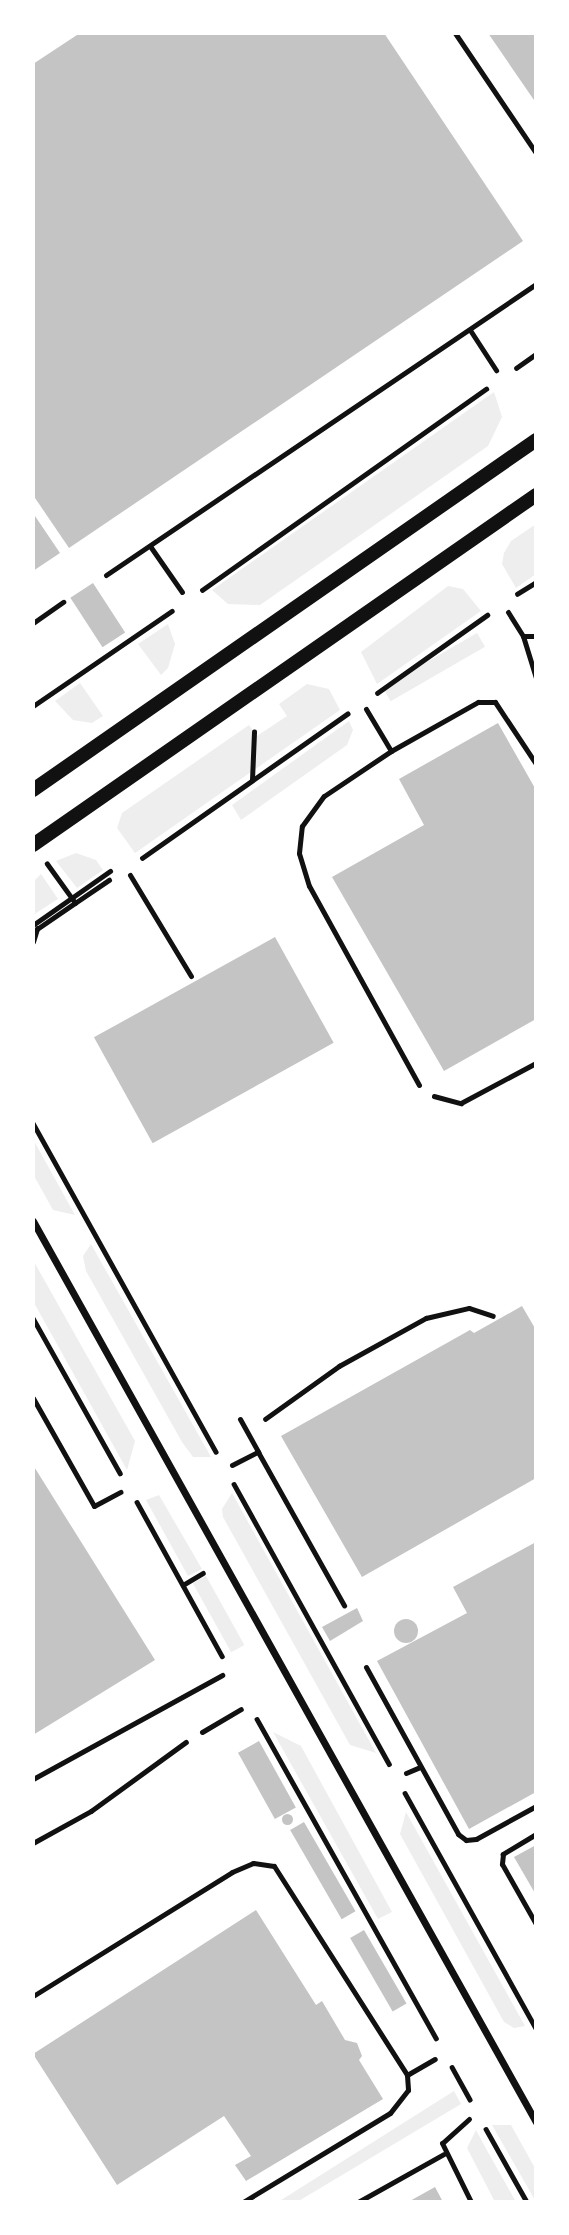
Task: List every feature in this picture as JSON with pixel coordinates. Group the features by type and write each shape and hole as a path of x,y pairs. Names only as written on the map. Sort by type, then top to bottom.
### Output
{"main road":[{"path":"33,790 536,440"},
{"path":"33,845 536,495"}],"street":[{"path":"33,1221 536,2122"}],"lane":[{"path":"455,33 536,153"},
{"path":"106,575 536,284"},
{"path":"470,330 496,370"},
{"path":"150,545 182,592"},
{"path":"33,623 63,602"},
{"path":"508,612 523,636 536,678"},
{"path":"523,636 536,636"},
{"path":"419,1085 309,886 299,853 302,826 324,796 391,751 478,702 495,702 536,764"},
{"path":"366,709 391,751"},
{"path":"130,875 191,976"},
{"path":"33,1398 94,1506 120,1492"},
{"path":"240,1419 344,1605"},
{"path":"232,1465 258,1452"},
{"path":"366,1667 458,1834 466,1840 536,1806"},
{"path":"33,1779 222,1675"},
{"path":"202,1732 241,1709"},
{"path":"406,1773 420,1766"},
{"path":"536,1834 503,1854 502,1864 536,1924"},
{"path":"33,1996 233,1872 253,1863 274,1866 407,2075 408,2090 390,2113 243,2202"},
{"path":"407,2075 435,2059"},
{"path":"469,2119 450,2131 442,2143 444,2154 471,2202"},
{"path":"358,2202 444,2154"}],"path":[{"path":"513,370 536,354"},
{"path":"199,592 491,386"},
{"path":"514,597 536,582"},
{"path":"33,706 177,607"},
{"path":"373,695 492,612"},
{"path":"136,862 351,711"},
{"path":"252,780 254,732"},
{"path":"33,845 73,901"},
{"path":"33,942 37,929 122,863"},
{"path":"33,925 115,876"},
{"path":"419,1085 435,1097 461,1103 536,1063"},
{"path":"33,1123 219,1457"},
{"path":"247,1431 339,1366 426,1318 469,1308 493,1316"},
{"path":"232,1481 391,1766"},
{"path":"33,1843 91,1811 202,1732"},
{"path":"402,1787 536,2028"},
{"path":"458,2079 473,2105"},
{"path":"484,2125 527,2202"}],"shaded area":[{"path":"494,392 502,417 488,446 260,605 228,604 212,590"},
{"path":"536,524 536,574 516,588 502,564 504,553 511,541"},
{"path":"448,586 463,589 481,611 377,684 361,652"},
{"path":"168,624 175,644 168,668 161,675 138,644"},
{"path":"477,633 485,647 391,701 383,688"},
{"path":"80,683 103,716 92,723 73,720 55,701"},
{"path":"307,684 329,689 340,710 135,853 117,828 122,813 249,725 257,736 287,716 279,704"},
{"path":"349,721 353,730 347,745 241,820 232,805"},
{"path":"76,853 96,860 103,870 77,888 56,861"},
{"path":"41,874 58,899 33,915 33,882"},
{"path":"33,1139 75,1215 53,1210 33,1174"},
{"path":"91,1244 211,1457 193,1457 182,1442 86,1271 83,1256"},
{"path":"33,1260 135,1441 127,1470 33,1301"},
{"path":"232,1493 376,1753 350,1745 223,1517 222,1509"},
{"path":"159,1495 202,1569 188,1576 146,1500"},
{"path":"206,1576 244,1645 231,1652 193,1583"},
{"path":"273,1732 301,1746 392,1912 378,1919"},
{"path":"406,1812 525,2026 514,2028 504,2022 400,1834"},
{"path":"454,2091 461,2104 297,2202 278,2202"},
{"path":"492,2125 511,2125 536,2170 536,2202"},
{"path":"476,2130 516,2202 495,2202 467,2148"}],"building":[{"path":"80,33 384,33 523,241 69,548 33,495 33,64"},
{"path":"488,33 536,33 536,103"},
{"path":"33,513 60,553 33,571"},
{"path":"93,583 125,632 102,647 70,598"},
{"path":"498,723 536,790 536,1019 444,1071 332,877 424,825 399,779"},
{"path":"275,937 334,1043 153,1143 94,1037"},
{"path":"522,1306 536,1330 536,1478 362,1577 281,1436 470,1330 474,1333"},
{"path":"33,1465 155,1660 33,1735"},
{"path":"536,1542 536,1792 469,1829 377,1661 467,1613 453,1587"},
{"path":"357,1608 363,1621 330,1641 322,1627"},
{"path":"406,1619 417,1626 418,1631 411,1642 406,1643 395,1636 394,1631 401,1620"},
{"path":"259,1741 296,1807 275,1819 238,1753"},
{"path":"287,1814 291,1815 291,1823 287,1824 283,1823 282,1819 283,1815"},
{"path":"304,1822 356,1911 342,1919 290,1830"},
{"path":"536,1845 536,1895 514,1857"},
{"path":"256,1910 316,2005 322,2001 345,2040 357,2043 362,2056 359,2060 383,2099 246,2181 235,2165 251,2156 224,2116 117,2185 33,2054"},
{"path":"364,1930 406,2004 393,2012 350,1938"},
{"path":"435,2187 443,2202 408,2202"}]}
